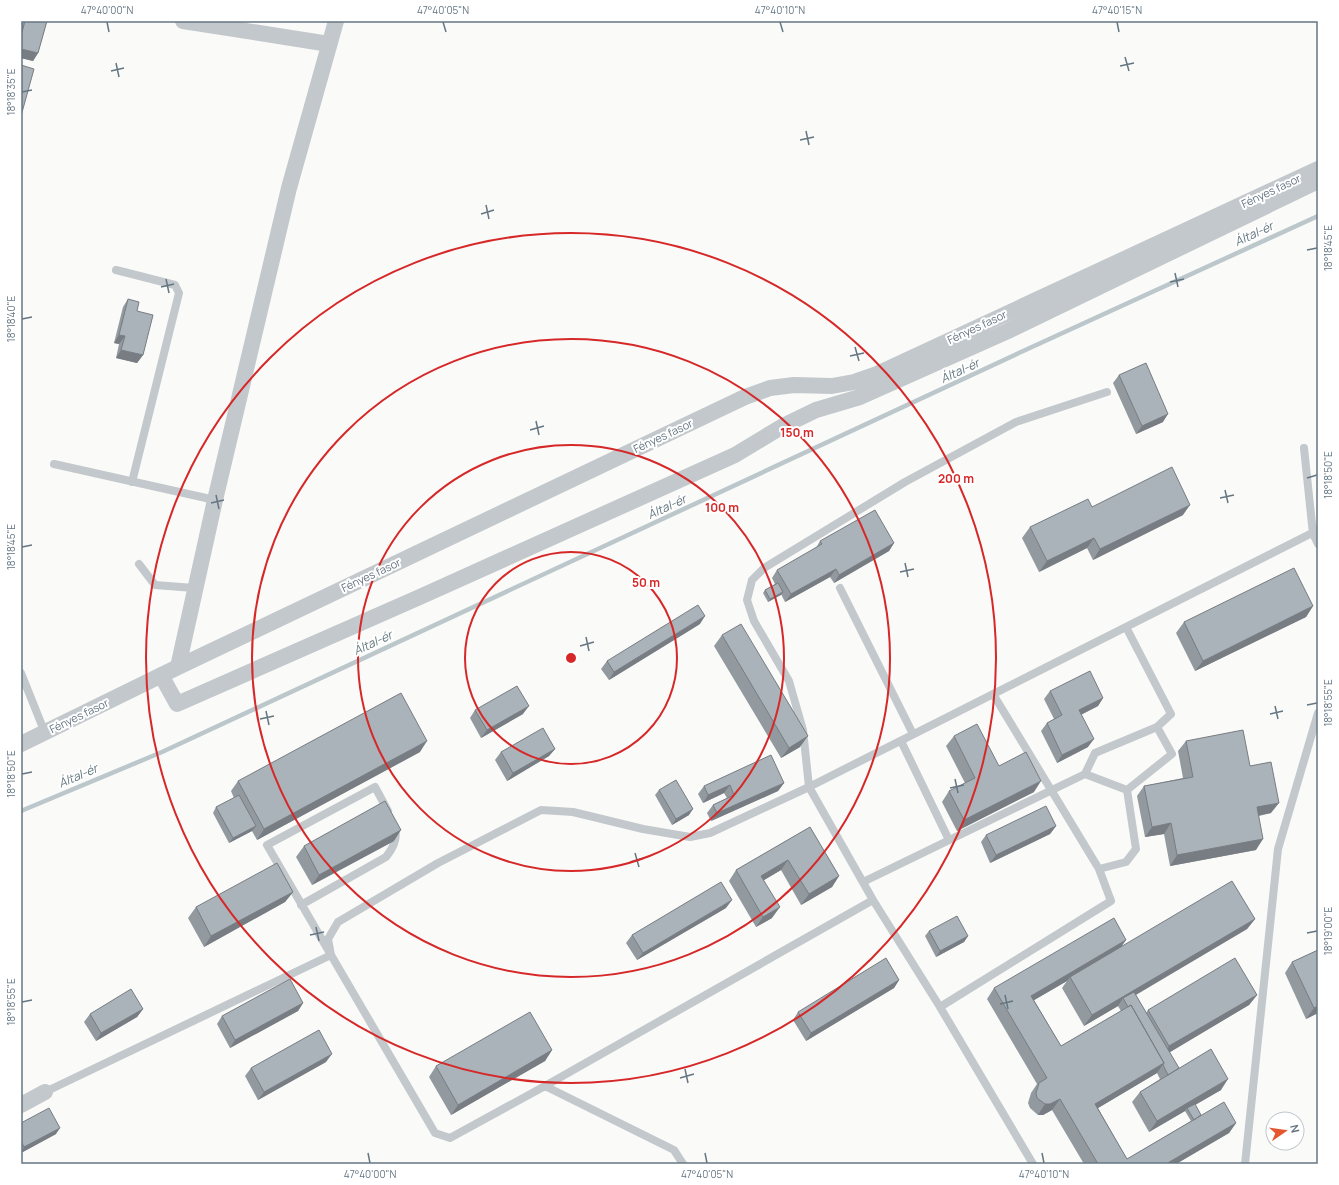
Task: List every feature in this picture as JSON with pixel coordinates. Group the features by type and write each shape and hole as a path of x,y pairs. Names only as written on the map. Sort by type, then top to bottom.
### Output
{"street":[{"path":"183,21 329,44"},
{"path":"178,667 194,588 289,188 336,21"},
{"name":"Fényes fasor","path":"21,744 161,675 745,397 770,388 794,385 832,386 854,382 876,374 1318,169"},
{"path":"161,675 178,704 430,593 735,455 784,426 816,410 860,397 1008,331 1318,181"},
{"path":"21,1105 45,1092"}],"lane":[{"path":"116,270 175,285 179,293 132,482"},
{"path":"1033,1164 940,1007 873,900 809,788 803,730 789,681 754,621 747,600 752,580 764,568 905,482 1016,422 1107,392"},
{"path":"1304,448 1318,544"},
{"path":"54,464 215,500"},
{"path":"331,955 328,940 338,922 438,863 541,810 573,812 643,829 690,837 710,834 809,788 913,734 1316,532"},
{"path":"140,564 155,585 194,588"},
{"path":"840,588 913,734"},
{"path":"863,882 1085,774 1095,753 1157,727 1172,714 1126,627"},
{"path":"21,673 45,732"},
{"path":"940,1007 1111,901 1099,869 993,694"},
{"path":"1245,1164 1278,849 1318,713"},
{"path":"1127,790 1172,754 1157,727"},
{"path":"901,741 949,840"},
{"path":"1085,774 1127,790"},
{"path":"301,905 386,857 394,847 396,834 393,822 375,787 267,845 301,905 435,1133 450,1138 545,1086 873,900"},
{"path":"1099,869 1126,862 1136,849 1127,790"},
{"path":"45,1092 331,955"},
{"path":"545,1086 674,1150 683,1164"}],"building":[{"path":"25,21 47,21 38,53 21,49 21,36"},
{"path":"21,65 34,69 21,116"},
{"path":"128,299 139,302 137,311 153,315 143,355 121,350 125,336 119,335"},
{"path":"1146,363 1168,414 1142,426 1119,375"},
{"path":"1172,467 1190,505 1100,549 1094,538 1047,561 1030,527 1088,499 1092,507"},
{"path":"875,510 894,543 839,575 836,569 791,594 777,570 822,544 820,541"},
{"path":"1294,568 1313,606 1203,661 1184,622"},
{"path":"778,583 783,592 770,599 765,590"},
{"path":"698,605 705,616 614,672 607,661"},
{"path":"741,624 808,736 789,748 722,635"},
{"path":"1090,671 1103,698 1079,710 1094,739 1062,755 1047,723 1062,715 1050,691"},
{"path":"517,686 529,706 487,730 475,710"},
{"path":"401,693 427,741 264,829 238,781"},
{"path":"977,724 999,766 1026,752 1041,781 964,820 949,791 975,778 954,736"},
{"path":"543,728 555,749 513,773 501,752"},
{"path":"1243,730 1250,766 1271,762 1279,803 1257,807 1263,839 1177,855 1171,823 1152,827 1144,786 1193,777 1186,741"},
{"path":"771,755 784,783 717,813 713,805 734,795 730,785 708,795 704,786"},
{"path":"676,780 693,809 676,819 659,790"},
{"path":"239,795 256,826 233,838 216,807"},
{"path":"385,801 401,830 319,875 304,846"},
{"path":"1046,806 1056,826 996,855 986,835"},
{"path":"810,827 839,876 809,894 788,860 761,876 780,907 763,917 736,870"},
{"path":"277,863 293,892 211,936 196,907"},
{"path":"1232,881 1255,919 1092,1015 1070,977"},
{"path":"721,882 732,900 643,953 632,935"},
{"path":"957,916 968,936 940,951 929,931"},
{"path":"1114,918 1126,940 1031,996 1061,1046 1131,1005 1164,1063 1095,1104 1127,1159 1224,1102 1236,1123 1166,1164 1098,1164 1060,1099 1050,1104 1045,1104 1037,1098 1036,1093 1039,1083 1047,1078 994,988"},
{"path":"1318,950 1318,1006 1314,1008 1292,962"},
{"path":"886,958 899,980 811,1033 798,1012"},
{"path":"1235,958 1257,995 1169,1046 1148,1010"},
{"path":"290,979 303,1003 235,1040 222,1016"},
{"path":"131,989 143,1009 101,1033 90,1014"},
{"path":"1134,992 1179,1068 1168,1075 1163,1065 1164,1063 1131,1005 1128,1007 1123,998"},
{"path":"530,1012 552,1050 458,1105 436,1066"},
{"path":"319,1030 332,1054 264,1092 251,1068"},
{"path":"1211,1049 1228,1079 1157,1121 1140,1092"},
{"path":"1195,1104 1201,1115 1194,1120 1187,1108"},
{"path":"49,1108 60,1128 24,1147 21,1141 21,1123"}],"waterway":[{"name":"Által-ér","path":"21,811 162,752 1021,352 1318,216"}]}
